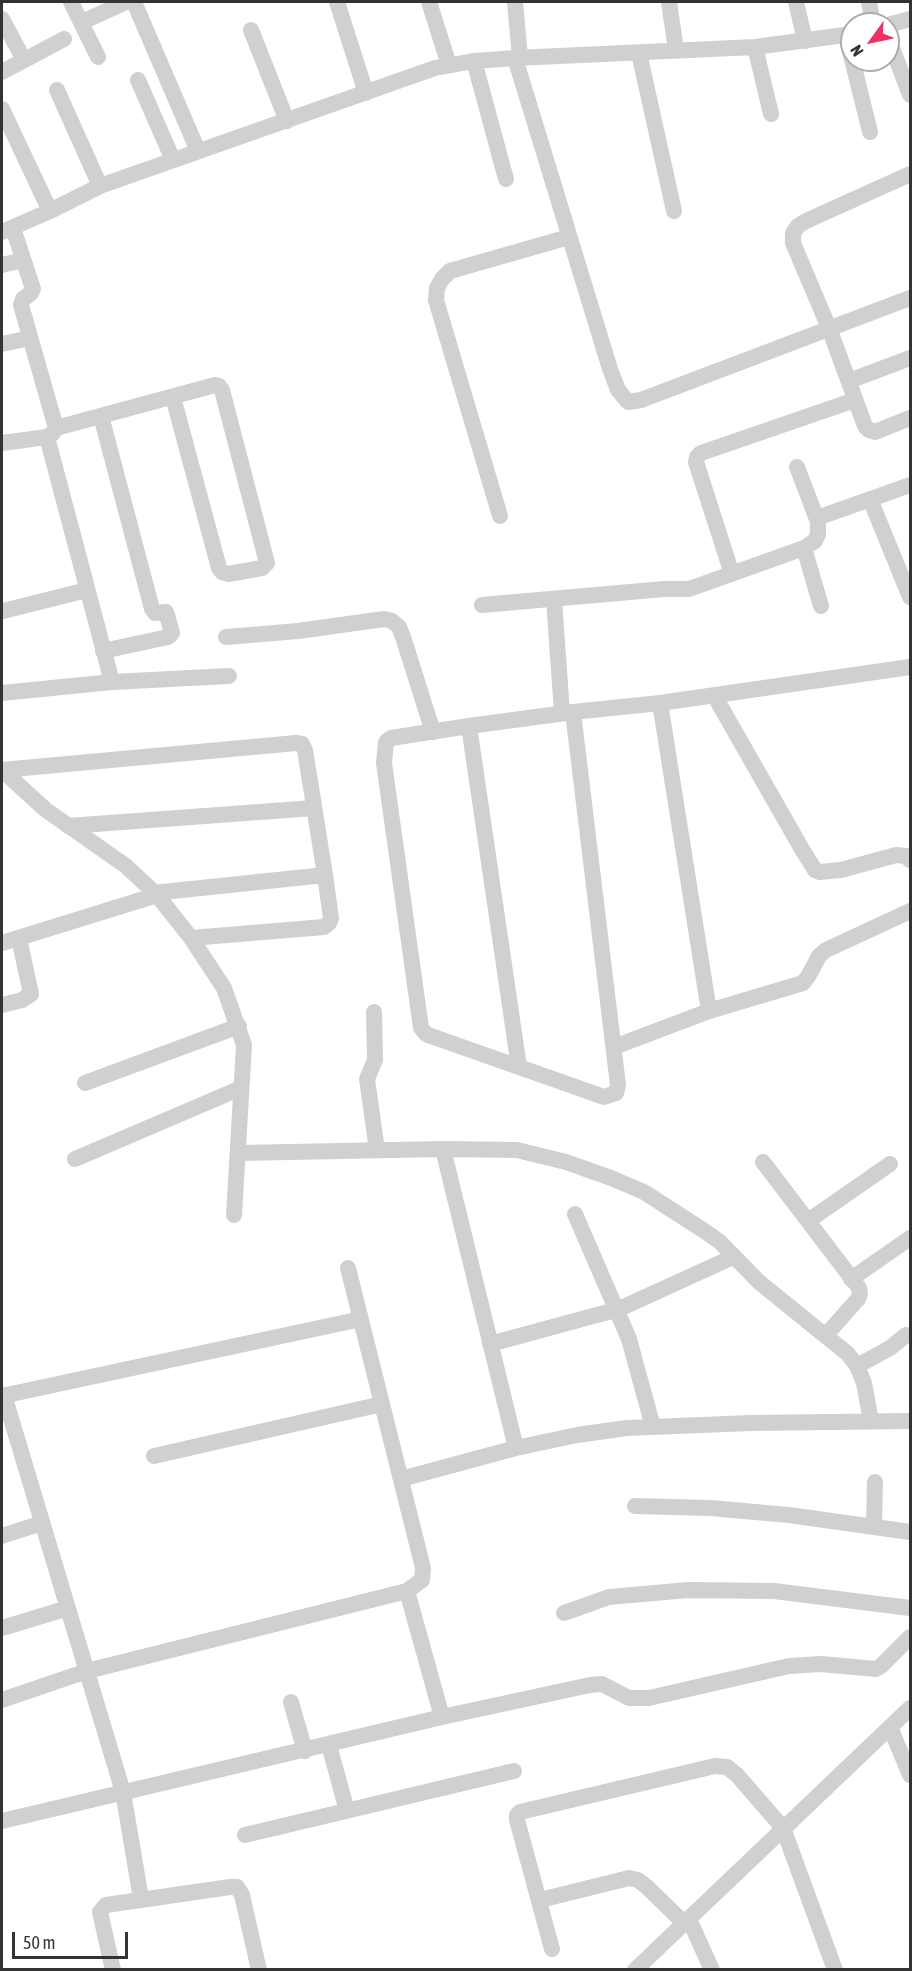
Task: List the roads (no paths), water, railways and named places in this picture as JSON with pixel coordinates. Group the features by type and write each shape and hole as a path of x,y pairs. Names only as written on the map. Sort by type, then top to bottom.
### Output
{"street":[{"path":"71,2 98,57"},
{"path":"82,22 126,2"},
{"path":"134,2 198,151"},
{"path":"337,2 366,93"},
{"path":"429,2 449,65"},
{"path":"515,2 517,58 610,369 618,390 628,402 910,298"},
{"path":"669,2 676,50"},
{"path":"796,2 805,41"},
{"path":"2,19 24,60"},
{"path":"251,30 287,121"},
{"path":"112,682 87,590 21,302 33,292 33,289 23,260 7,230 100,186 435,68 474,61 517,58 755,47 840,35"},
{"path":"2,72 64,39"},
{"path":"755,47 771,114"},
{"path":"639,53 674,211"},
{"path":"474,61 506,179"},
{"path":"900,68 910,94"},
{"path":"857,72 870,132"},
{"path":"138,80 173,160"},
{"path":"57,90 100,186"},
{"path":"2,109 50,211"},
{"path":"910,174 806,221 793,233 793,243 829,328 864,426 875,432 910,418"},
{"path":"500,516 436,300 437,288 450,271 569,237"},
{"path":"2,265 23,260"},
{"path":"2,344 30,338"},
{"path":"849,381 910,357"},
{"path":"2,444 52,433 101,416 215,385 222,390 267,563 262,568 228,574 219,568 173,397"},
{"path":"732,574 696,462 697,457 701,453 855,400"},
{"path":"101,416 152,609 155,613 166,612 172,633 168,638 103,651"},
{"path":"482,605 689,589 804,548 815,541 818,534 817,518 797,467"},
{"path":"817,518 910,485"},
{"path":"870,499 910,597"},
{"path":"804,548 821,606"},
{"path":"3,610 87,590"},
{"path":"554,599 567,713 618,1086 616,1093 604,1097 426,1034 421,1028 385,774 384,748 386,742 391,738 469,726 567,713 660,703 910,666"},
{"path":"226,637 298,631 384,619 392,621 399,627 403,637 433,732"},
{"path":"2,693 112,682 229,676"},
{"path":"714,695 815,870 820,872 841,870 896,855 906,856 910,860"},
{"path":"660,703 709,1011"},
{"path":"469,726 519,1067"},
{"path":"2,770 302,744 305,750 325,875 331,918 329,923 324,927 191,938"},
{"path":"2,770 46,810 126,867 155,894 191,938 224,988 244,1045 234,1215"},
{"path":"68,826 314,808"},
{"path":"2,943 155,894 325,875"},
{"path":"614,1047 709,1011 803,983 819,956 826,951 910,911"},
{"path":"2,1005 22,1000 31,994 19,938"},
{"path":"374,1012 375,1060 367,1078 377,1150"},
{"path":"85,1083 239,1026"},
{"path":"75,1159 241,1088"},
{"path":"443,1149 516,1448"},
{"path":"239,1153 443,1149 518,1150 566,1162 644,1192 720,1242 759,1282 848,1354 857,1366 864,1383 871,1422"},
{"path":"763,1162 859,1288 860,1294 826,1335"},
{"path":"808,1221 890,1164"},
{"path":"575,1214 629,1339 653,1427"},
{"path":"851,1279 910,1238"},
{"path":"490,1344 639,1302 733,1257"},
{"path":"2,1700 87,1671 407,1591 422,1580 423,1568 348,1268"},
{"path":"141,1899 123,1792 3,1395 361,1319"},
{"path":"857,1366 890,1348 906,1335"},
{"path":"154,1456 382,1404"},
{"path":"401,1479 516,1448 577,1435 653,1427 910,1421"},
{"path":"874,1525 875,1482"},
{"path":"635,1506 722,1509 874,1525 910,1532"},
{"path":"2,1536 42,1523"},
{"path":"564,1613 609,1597 688,1590 774,1591 910,1608"},
{"path":"407,1591 442,1717"},
{"path":"2,1628 68,1608"},
{"path":"2,1821 442,1717 590,1685 602,1684 629,1698 649,1698 789,1666 821,1664 876,1669 910,1636"},
{"path":"291,1702 305,1750"},
{"path":"635,1970 910,1708"},
{"path":"890,1727 910,1775"},
{"path":"329,1745 347,1811"},
{"path":"552,1949 517,1820 519,1812 715,1766 727,1767 738,1775 783,1828 835,1970"},
{"path":"245,1835 514,1771"},
{"path":"540,1899 629,1878 638,1880 687,1921 712,1970"},
{"path":"113,1970 100,1912 106,1905 237,1887 242,1894 259,1970"}]}
